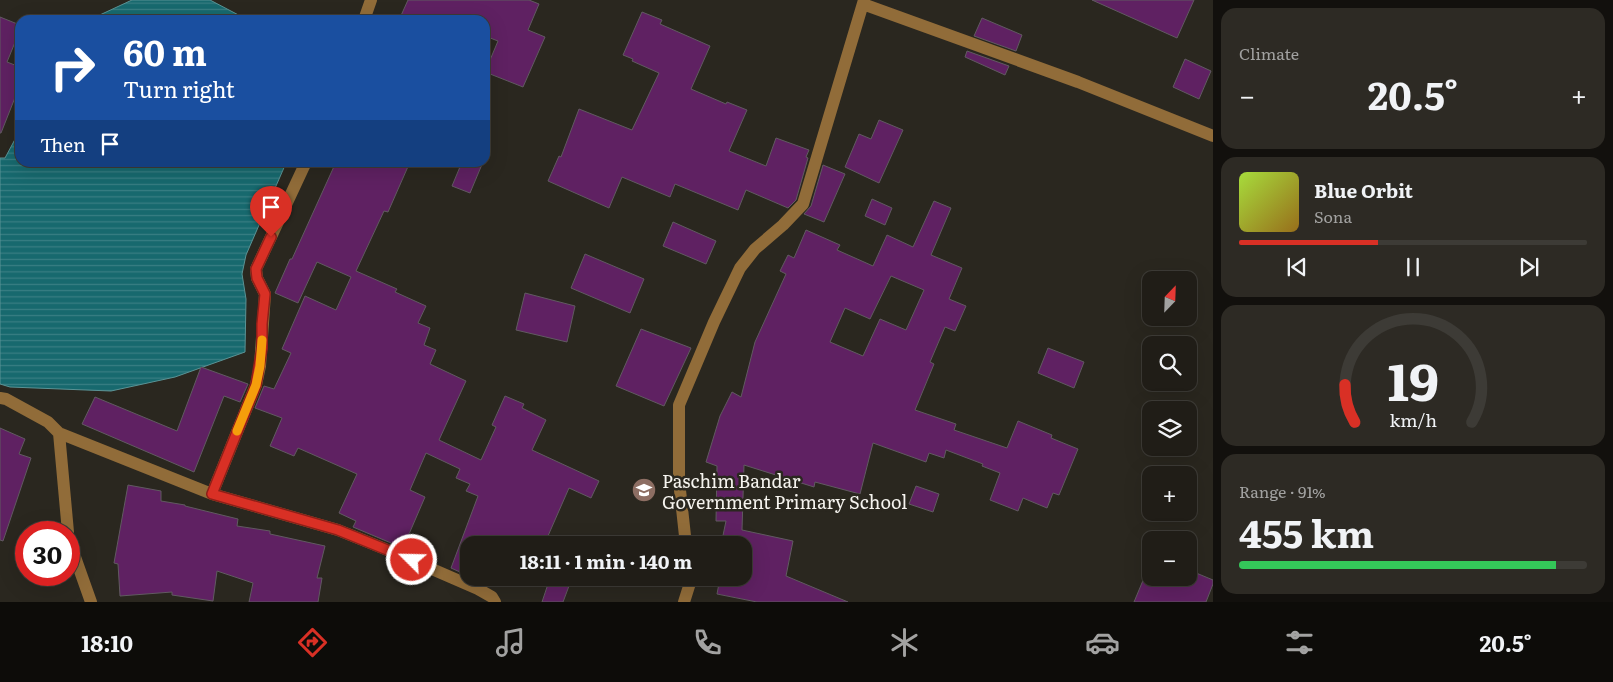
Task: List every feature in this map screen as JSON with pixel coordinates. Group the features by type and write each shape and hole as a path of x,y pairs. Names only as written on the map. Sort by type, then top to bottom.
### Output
{"street":[{"path":"366,15 371,0"},
{"path":"685,536 679,481 679,405 714,322 740,268 755,249 783,225 803,204 863,2 1078,82 1213,136"},
{"path":"212,494 256,385 260,366 265,294 257,278 256,269 304,167"},
{"path":"0,398 6,399 48,422 59,433 212,494 338,530 478,589 492,597 494,602"},
{"path":"59,433 67,521"},
{"path":"80,571 91,602"},
{"path":"684,602 689,586"}],"water":[{"path":"132,0 210,0 238,15 100,15"},
{"path":"15,139 15,167 284,167 246,255 242,274 246,299 245,352 175,377 111,391 10,387 0,384 0,158 5,158"}],"building":[{"path":"408,0 529,0 539,4 528,30 545,37 523,87 490,74 490,60 498,41 490,38 490,15 401,15"},
{"path":"1092,0 1194,0 1177,38"},
{"path":"642,12 662,20 660,24 710,46 691,89 726,104 727,102 747,110 729,151 766,166 776,138 809,150 796,200 788,208 746,190 738,210 675,184 670,197 622,177 609,208 548,181 559,156 561,157 579,109 632,130 659,73 623,55"},
{"path":"0,17 15,23 15,42 7,62 15,65 15,98 0,133"},
{"path":"982,18 1022,35 1016,51 974,36"},
{"path":"967,51 1009,66 1005,75 965,57"},
{"path":"1185,59 1211,71 1199,99 1173,87"},
{"path":"879,120 903,130 879,183 845,167 859,134 871,139"},
{"path":"823,165 845,174 824,222 804,214 811,206"},
{"path":"334,167 408,167 388,212 384,211 356,271 397,289 395,292 426,306 418,323 430,328 424,345 436,350 430,364 466,381 439,440 481,460 496,427 492,425 505,396 524,404 522,408 546,420 532,450 599,481 591,498 569,488 548,536 463,536 478,496 466,491 470,484 456,478 460,469 426,453 410,490 425,497 403,548 353,527 356,521 339,513 357,474 298,448 294,456 270,446 282,418 255,408 264,386 274,389 291,353 282,349 305,296 336,310 351,277 317,262 298,303 275,293 290,259 292,259"},
{"path":"460,167 481,167 470,193 452,186"},
{"path":"872,199 892,208 885,225 865,216"},
{"path":"934,201 951,208 931,255 962,268 949,299 966,306 955,331 945,327 930,362 934,364 915,410 956,424 954,430 1007,448 1018,421 1052,435 1051,438 1078,449 1059,495 1053,493 1047,508 1023,498 1018,511 990,500 1000,473 982,466 983,464 946,450 944,458 929,453 926,462 873,443 860,494 815,482 814,487 744,465 742,530 793,541 786,576 848,602 757,602 717,594 718,586 752,586 752,536 723,536 726,521 716,521 717,466 706,462 720,416 732,392 741,397 755,342 786,274 780,271 788,255 794,258 806,230 840,245 837,250 873,266 887,235 913,247","holes":["891,276 924,290 906,330 880,319 863,356 830,342 845,308 870,319"]},
{"path":"673,222 716,241 706,264 663,246"},
{"path":"585,254 644,279 630,313 571,288"},
{"path":"525,293 575,306 567,342 516,330"},
{"path":"641,329 691,348 664,406 616,386"},
{"path":"1048,348 1084,362 1074,388 1038,373"},
{"path":"201,367 248,384 240,402 224,396 194,472 82,424 95,397 177,431"},
{"path":"0,428 25,439 19,454 31,458 3,541 0,540"},
{"path":"128,485 161,491 161,501 185,505 238,519 237,526 270,531 270,534 325,546 317,578 322,578 318,602 249,602 253,583 217,571 213,601 172,595 172,592 120,596 118,564 114,563"},
{"path":"916,486 939,494 933,512 909,504"},
{"path":"460,544 460,572 451,568"},
{"path":"1197,573 1213,580 1206,602 1134,602 1142,583 1142,586 1197,586"},
{"path":"547,586 569,586 563,602 542,602"}],"slow traffic":[{"path":"237,431 256,385 262,340"}],"place":[{"name":"Paschim Bandar Government Primary School","path":"644,490"}],"route":[{"path":"271,237 256,269 257,278 265,294 262,348 256,385 212,494 338,530 412,560"}]}
